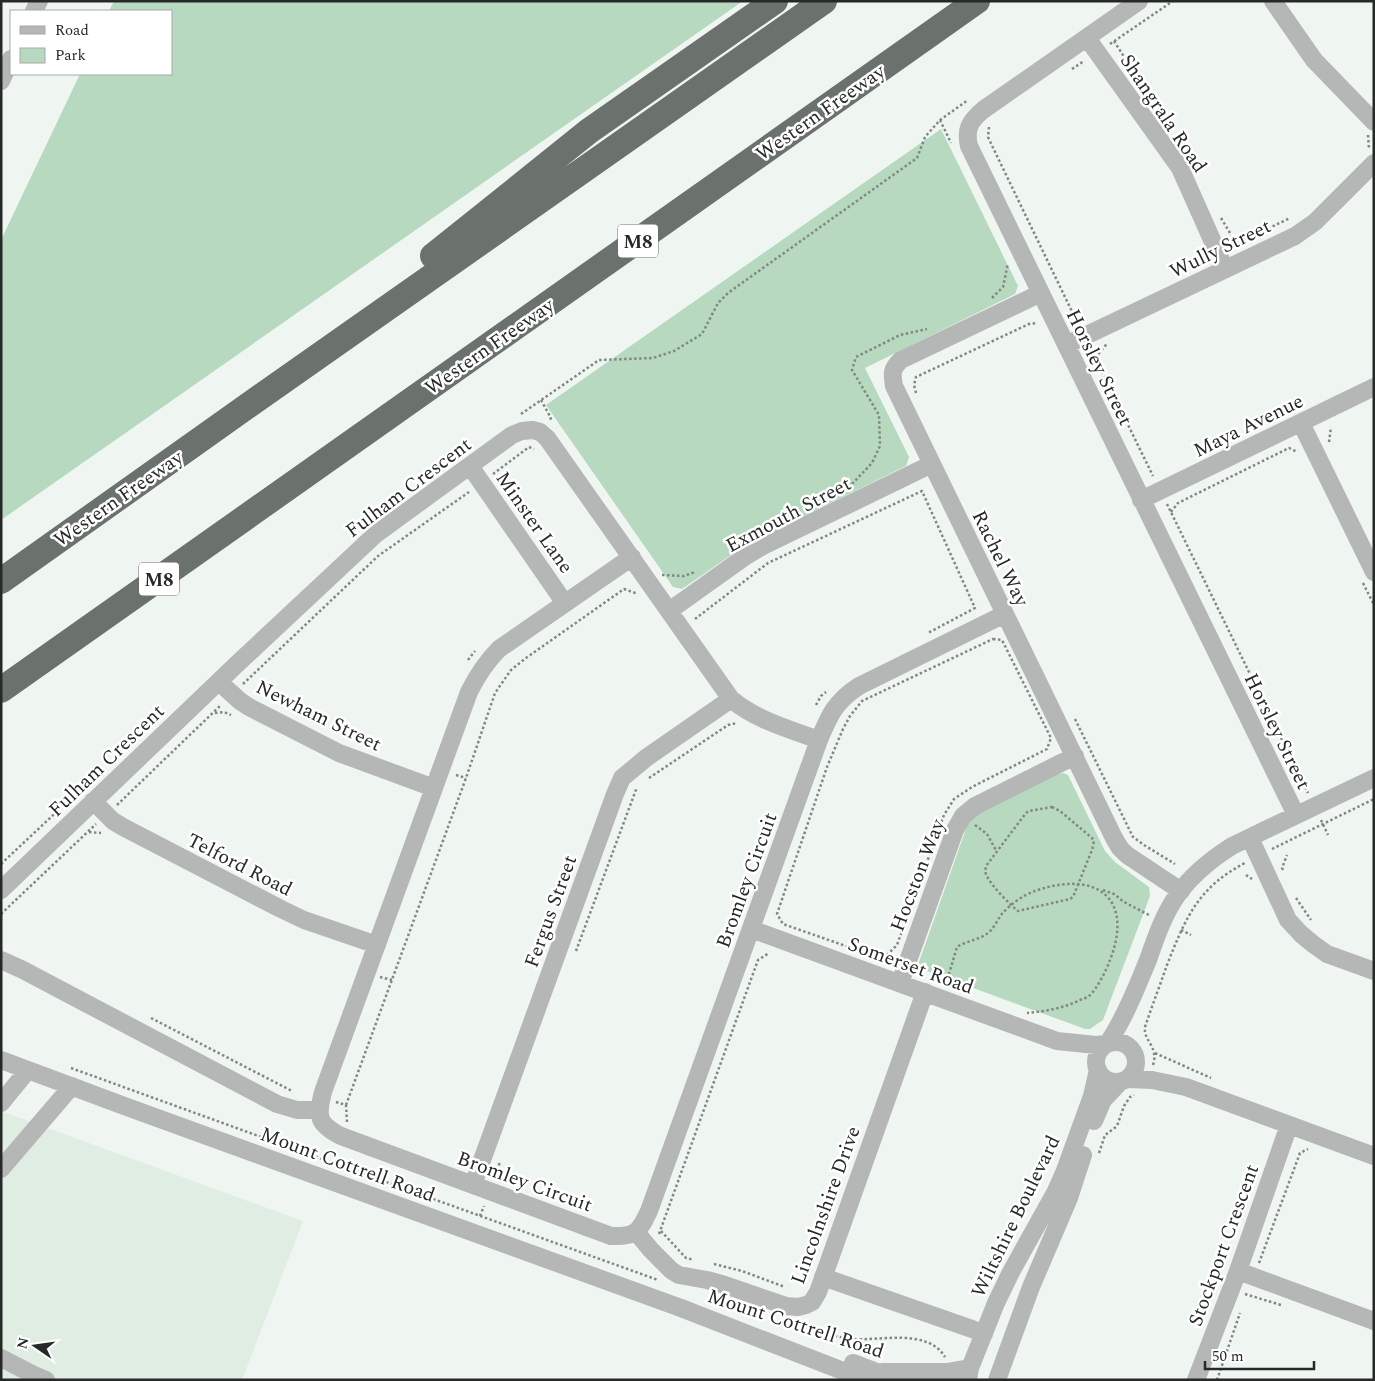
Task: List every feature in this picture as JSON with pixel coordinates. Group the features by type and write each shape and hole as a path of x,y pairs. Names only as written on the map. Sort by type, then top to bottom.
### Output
{"highway":[{"path":"246,407 534,174 589,132 775,1"},
{"name":"Western Freeway","path":"1,581 824,1"},
{"name":"Western Freeway","path":"7,686 978,1"}],"street":[{"name":"Horsley Street","path":"1139,1 1089,50 983,110 974,118 968,128 967,137 969,146 1062,338 1296,816"},
{"path":"1273,1 1314,60 1371,129"},
{"name":"Shangrala Road","path":"1089,50 1180,168 1221,261"},
{"path":"1,80 10,61"},
{"name":"Wully Street","path":"1062,338 1221,261 1295,236 1315,222 1372,156"},
{"name":"Rachel Way","path":"1041,292 910,354 895,366 892,375 894,386 1120,848 1181,891"},
{"name":"Maya Avenue","path":"1141,500 1374,388"},
{"path":"1301,423 1367,575"},
{"name":"Fulham Crescent","path":"1,890 365,544 470,466 522,431 532,430 540,432 547,438 632,557 646,586 675,606 726,703 758,718 812,737"},
{"name":"Exmouth Street","path":"675,606 763,546 932,464"},
{"name":"Minster Lane","path":"470,466 564,602"},
{"path":"1,960 277,1104 297,1110 319,1110 469,692 479,673 499,649 564,602 632,557"},
{"name":"Bromley Circuit","path":"319,1110 322,1121 327,1127 351,1140 611,1236 624,1236 636,1232 642,1226 649,1211 751,929 812,737 846,695 859,686 1005,614"},
{"name":"Newham Street","path":"219,682 241,691 240,701 249,707 339,753 434,788"},
{"name":"Fergus Street","path":"473,1185 622,778 646,758 726,703"},
{"name":"Hocston Way","path":"900,983 955,830 963,816 975,806 1074,756"},
{"path":"1374,778 1232,846 1199,870 1174,900 1120,1023 1096,1056 1097,1069 1101,1076 1107,1080 1113,1082 1152,1080 1186,1087 1374,1156"},
{"name":"Telford Road","path":"93,801 106,815 123,827 292,915 377,946"},
{"path":"1250,838 1288,920 1301,934 1327,954 1374,971"},
{"name":"Somerset Road","path":"751,929 1057,1041 1096,1046 1107,1043"},
{"path":"1124,1080 1132,1074 1137,1064 1131,1025 1137,986"},
{"name":"Lincolnshire Drive","path":"636,1232 651,1250 672,1271 679,1275 725,1285 786,1306 798,1307 812,1302 818,1292 925,992"},
{"name":"Somerset Road","path":"1057,1041 1097,1069"},
{"path":"1107,1043 1115,1041 1127,1044 1153,1068 1186,1087"},
{"name":"Mount Cottrell Road","path":"1,1060 681,1308 847,1361 872,1376 897,1380"},
{"name":"Wiltshire Boulevard","path":"969,1374 996,1303 1064,1173 1092,1096 1097,1069"},
{"path":"1,1103 28,1070"},
{"name":"Wiltshire Boulevard","path":"997,1380 1031,1287 1069,1198 1094,1120 1103,1100 1124,1080"},
{"path":"1,1169 72,1086"},
{"name":"Stockport Crescent","path":"1196,1380 1246,1274 1289,1125"},
{"path":"1246,1274 1374,1321"},
{"path":"823,1277 984,1334"},
{"path":"1,1358 46,1380"},
{"path":"872,1376 947,1372 969,1374"}],"path":[{"path":"1067,72 1089,50 1173,1"},
{"path":"1088,67 1089,50"},
{"path":"940,120 953,146"},
{"path":"989,125 988,137 1328,835"},
{"path":"1371,129 1372,156"},
{"path":"1221,261 1236,243 1293,216"},
{"path":"991,299 1003,287 1008,261"},
{"path":"918,398 914,385 916,377 1030,324 1040,323 1046,336 1062,338 1081,329"},
{"path":"846,487 854,482 872,462 880,446 879,414 852,370 856,357 900,335 929,328"},
{"path":"1,914 241,691 249,679 378,556 482,483 529,447 539,451"},
{"path":"1171,513 1178,503 1289,448 1300,453"},
{"path":"646,586 694,620 768,563 922,491 976,608 924,635"},
{"path":"346,1105 496,693 512,670 526,658 624,589 646,586 703,569"},
{"path":"1367,575 1374,605"},
{"path":"993,638 1002,640 1051,738 1047,749 972,787 954,799 944,815 897,945 883,958 783,924 777,914 827,768 842,730 862,701 993,638"},
{"path":"467,662 476,650"},
{"path":"241,691 249,679"},
{"path":"812,737 809,719 821,696 827,691"},
{"path":"646,780 728,725 739,722 726,703"},
{"path":"1075,719 1133,837 1175,864"},
{"path":"441,770 466,778"},
{"path":"576,951 637,787 642,783"},
{"path":"1150,1043 1144,1027 1181,930 1194,907 1210,888 1231,870 1374,799"},
{"path":"1052,807 1060,811 1094,841 1078,884 1073,897 1070,899 1018,911 988,879 986,866 1026,813 1052,807"},
{"path":"963,816 987,834 997,852"},
{"path":"1286,875 1282,868 1287,855"},
{"path":"946,984 957,948 988,932 1002,913 1021,898 1035,891 1070,883 1092,886 1109,892 1129,905 1191,935"},
{"path":"1027,1013 1058,1009 1071,1005 1088,996 1097,985 1112,955 1118,926 1111,903 1100,890"},
{"path":"1295,896 1313,922"},
{"path":"696,1261 686,1258 661,1231 758,960 770,952"},
{"path":"146,1015 292,1091"},
{"path":"1155,1052 1217,1080"},
{"path":"68,1066 659,1281"},
{"path":"1246,1274 1300,1153 1312,1147"},
{"path":"502,1155 499,1164 501,1178 510,1182"},
{"path":"708,1263 742,1271 814,1297"},
{"path":"1216,1380 1241,1312"},
{"path":"792,1322 819,1332 844,1338 900,1337 928,1343 938,1348 942,1353 948,1363 947,1372"}],"shaded area":[{"path":"1,1111 303,1221 242,1380 1,1380"}],"green space":[{"path":"114,1 743,1 1,520 1,240 80,75 172,75 172,10 110,10"},
{"path":"941,129 1018,286 1015,294 865,368 909,457 906,466 747,544 682,589 673,587 546,405"},
{"path":"1063,773 1068,775 1105,851 1115,862 1149,887 1150,896 1103,1020 1090,1029 1085,1029 919,968 919,962 968,823 975,815 1055,775"}]}
